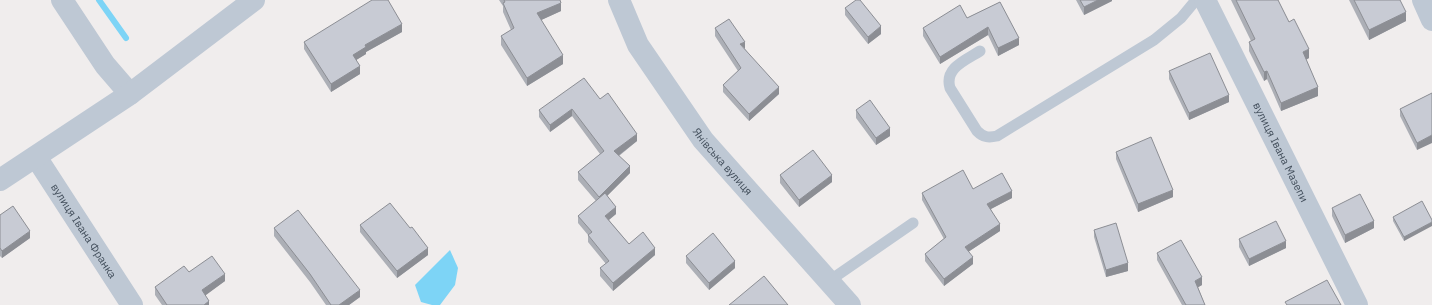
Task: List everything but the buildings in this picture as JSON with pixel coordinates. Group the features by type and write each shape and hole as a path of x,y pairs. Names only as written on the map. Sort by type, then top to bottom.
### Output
{"street":[{"path":"62,0 105,65 130,94"},
{"path":"0,180 36,158 130,94 254,0"},
{"name":"Янівська вулиця","path":"619,0 638,46 703,140 850,305"},
{"name":"вулиця Івана Мазепи","path":"1205,0 1357,305"},
{"path":"1423,0 1432,20"},
{"name":"вулиця Івана Франка","path":"36,158 132,305"}],"lane":[{"path":"980,51 954,67 949,73 948,80 950,88 977,131 982,136 990,138 997,136 1154,40 1181,18 1196,0"},
{"path":"828,281 912,223"}],"water":[{"path":"450,250 458,268 455,285 440,305 432,305 421,302 415,285"}],"waterway":[{"path":"99,0 126,38"}]}
